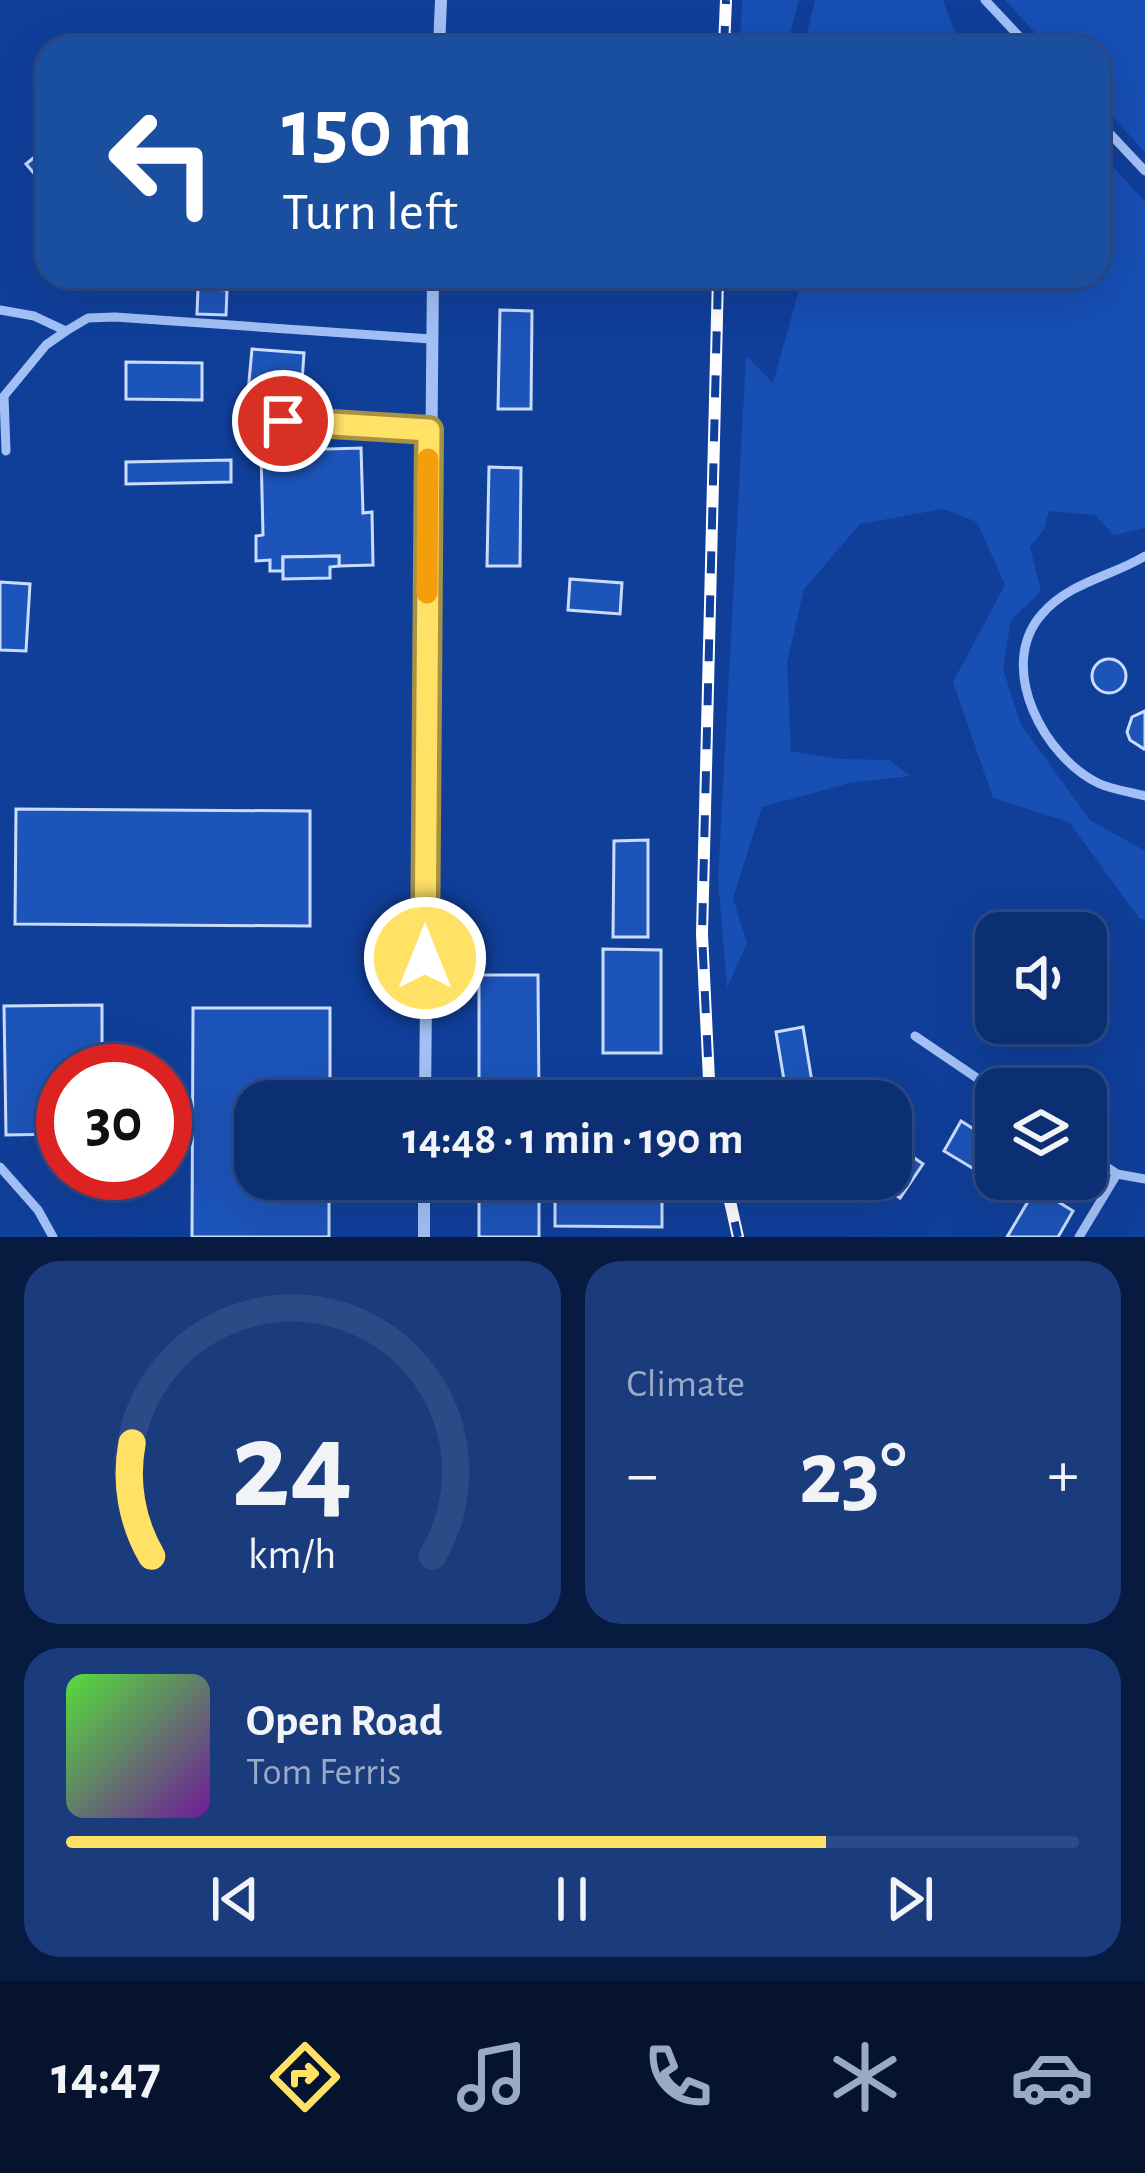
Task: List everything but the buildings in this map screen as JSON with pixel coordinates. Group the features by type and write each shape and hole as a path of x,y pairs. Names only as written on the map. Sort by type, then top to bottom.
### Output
{"street":[{"path":"440,36 441,0"},
{"path":"424,1080 433,288"},
{"path":"424,1200 424,1237"}],"lane":[{"path":"985,0 1019,36"},
{"path":"1110,134 1145,171"},
{"path":"0,310 34,316 66,331"},
{"path":"6,451 4,396 46,345 88,318 431,339"},
{"path":"283,421 429,430"},
{"path":"1145,556 1074,586 1039,617 1024,652 1025,686 1037,723 1066,760 1099,784 1145,796"},
{"path":"915,1036 975,1077"},
{"path":"0,1167 38,1210 53,1237"},
{"path":"1107,1167 1145,1179"},
{"path":"1079,1237 1117,1174"}],"shaded area":[{"path":"742,0 799,0 789,36 740,36"},
{"path":"815,0 943,0 957,36 807,36"},
{"path":"1005,0 1145,0 1145,152 1110,114 1110,36 1038,36"},
{"path":"1110,163 1145,202 1145,528 1114,535 1095,515 1049,511 1044,529 1030,547 1041,591 1011,620 1003,669 1021,725 1090,820 1145,851 1145,919 1140,919 1069,822 993,798 953,682 1005,585 977,522 943,509 860,524 804,589 787,662 791,751 837,759 889,760 910,776 849,783 762,807 733,898 747,943 727,988 718,880 746,356 773,383 800,288 1110,288"}],"railway":[{"path":"724,36 726,0"},
{"path":"709,1080 702,934 718,288"},
{"path":"730,1200 738,1237"}],"slow traffic":[{"path":"427,593 428,459"}],"route":[{"path":"283,421 429,430 425,958"}]}
